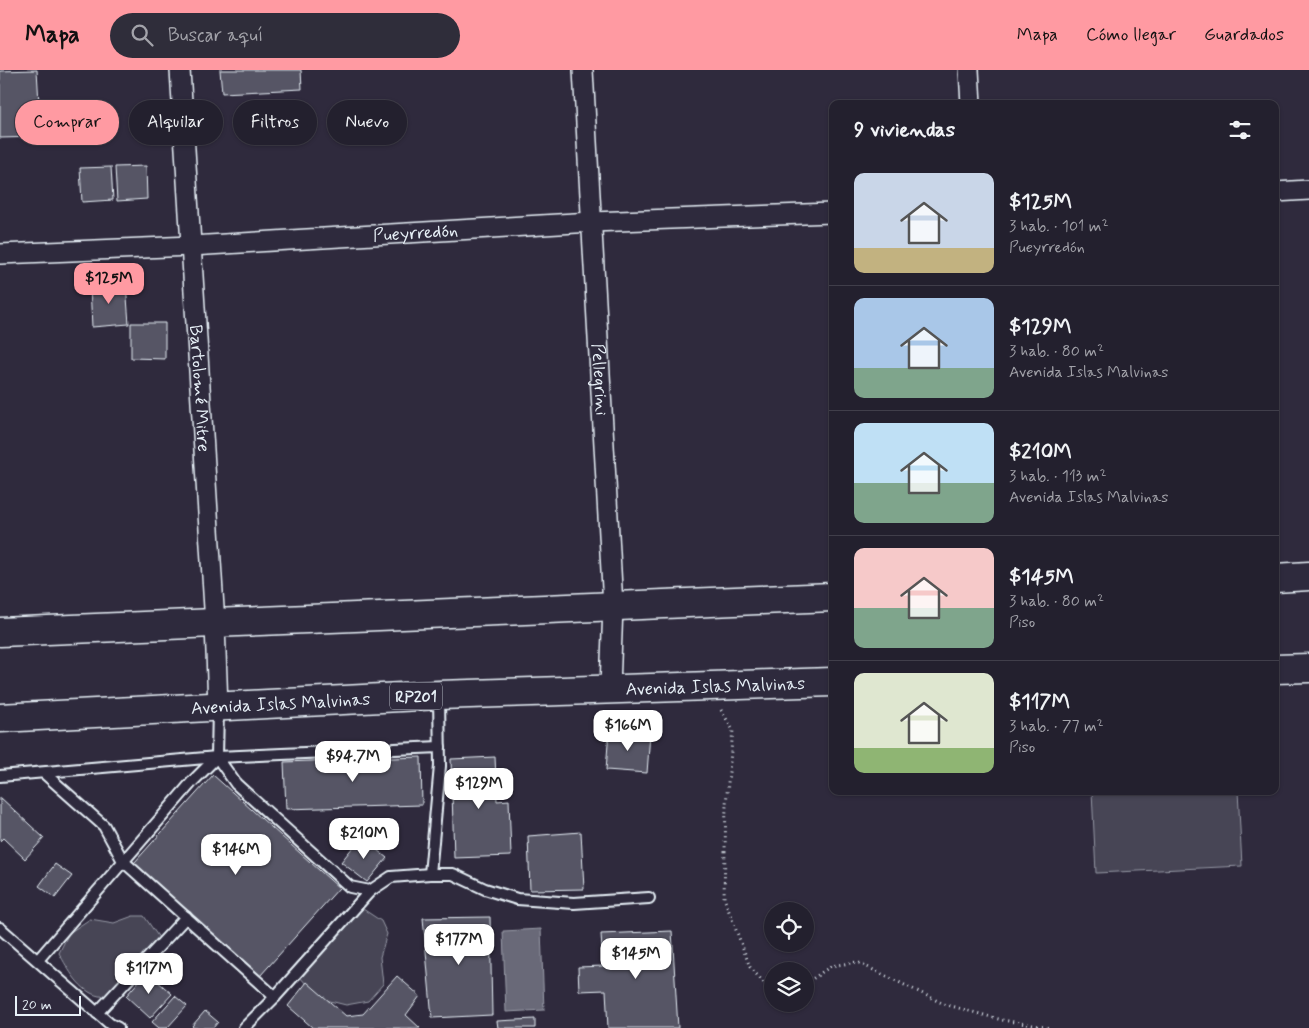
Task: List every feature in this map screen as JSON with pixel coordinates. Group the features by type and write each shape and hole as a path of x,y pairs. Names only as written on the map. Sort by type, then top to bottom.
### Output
{"main road":[{"path":"1279,578 1309,576"},
{"path":"0,632 829,597"},
{"path":"1279,669 1309,668"},
{"name":"Avenida Islas Malvinas","path":"0,718 439,695 829,682"}],"street":[{"name":"Bartolomé Mitre","path":"180,70 215,624 218,707"},
{"name":"Pellegrini","path":"583,70 613,606 610,688"},
{"path":"969,70 971,100"},
{"path":"1279,192 1309,190"},
{"name":"Pueyrredón","path":"0,254 191,246 592,222 829,213"}],"lane":[{"path":"430,874 440,766 439,695"},
{"path":"218,707 218,757 236,784 350,887 370,891"},
{"path":"0,776 218,757 440,747"},
{"path":"38,960 192,782 218,757"},
{"path":"44,773 104,826 123,861 275,997"},
{"path":"244,1028 275,997 370,891 391,877 453,874 484,889 517,898 574,903 649,898"},
{"path":"97,1013 186,917"},
{"path":"0,928 97,1013 118,1028"}],"path":[{"path":"706,686 733,730 726,804 724,898 750,967 764,983"},
{"path":"814,978 831,966 857,962 944,1004 1002,1020 1051,1028"}],"shaded area":[{"path":"1092,795 1238,795 1242,866 1096,873"},
{"path":"363,909 381,921 387,934 380,957 383,984 368,1001 346,1005 318,998 300,977 303,958 329,945 341,929 344,920"},
{"path":"133,916 144,916 166,948 119,994 99,996 92,994 75,979 59,953 69,933 90,919 114,923"}],"water":[{"path":"541,929 544,1010 506,1012 503,931"}],"building":[{"path":"37,70 39,100 15,100 15,138 0,138 0,71"},
{"path":"220,70 301,70 302,89 222,93"},
{"path":"146,166 147,199 117,201 115,167"},
{"path":"111,167 113,200 82,202 80,168"},
{"path":"126,284 129,324 92,327 90,286"},
{"path":"131,323 165,323 165,359 131,358"},
{"path":"609,731 650,734 647,773 606,770"},
{"path":"421,757 422,805 286,809 284,762"},
{"path":"495,757 497,801 509,800 511,856 454,858 451,759"},
{"path":"213,775 339,888 260,976 134,863"},
{"path":"0,797 44,838 25,859 3,838 0,841"},
{"path":"581,832 584,889 530,890 528,836"},
{"path":"361,837 387,858 367,882 341,862"},
{"path":"55,864 72,876 55,898 39,886"},
{"path":"490,917 492,1015 432,1018 423,918"},
{"path":"672,931 678,1028 608,1028 606,990 579,991 578,967 603,966 601,934"},
{"path":"147,972 172,994 150,1018 126,996"},
{"path":"397,976 420,996 406,1015 420,1028 313,1028 288,1006 307,982 346,1016 363,1014"},
{"path":"175,996 187,1006 167,1028 159,1028 152,1022"},
{"path":"205,1011 218,1022 213,1028 194,1028 192,1026"},
{"path":"535,1019 535,1028 498,1028 497,1021"}]}
